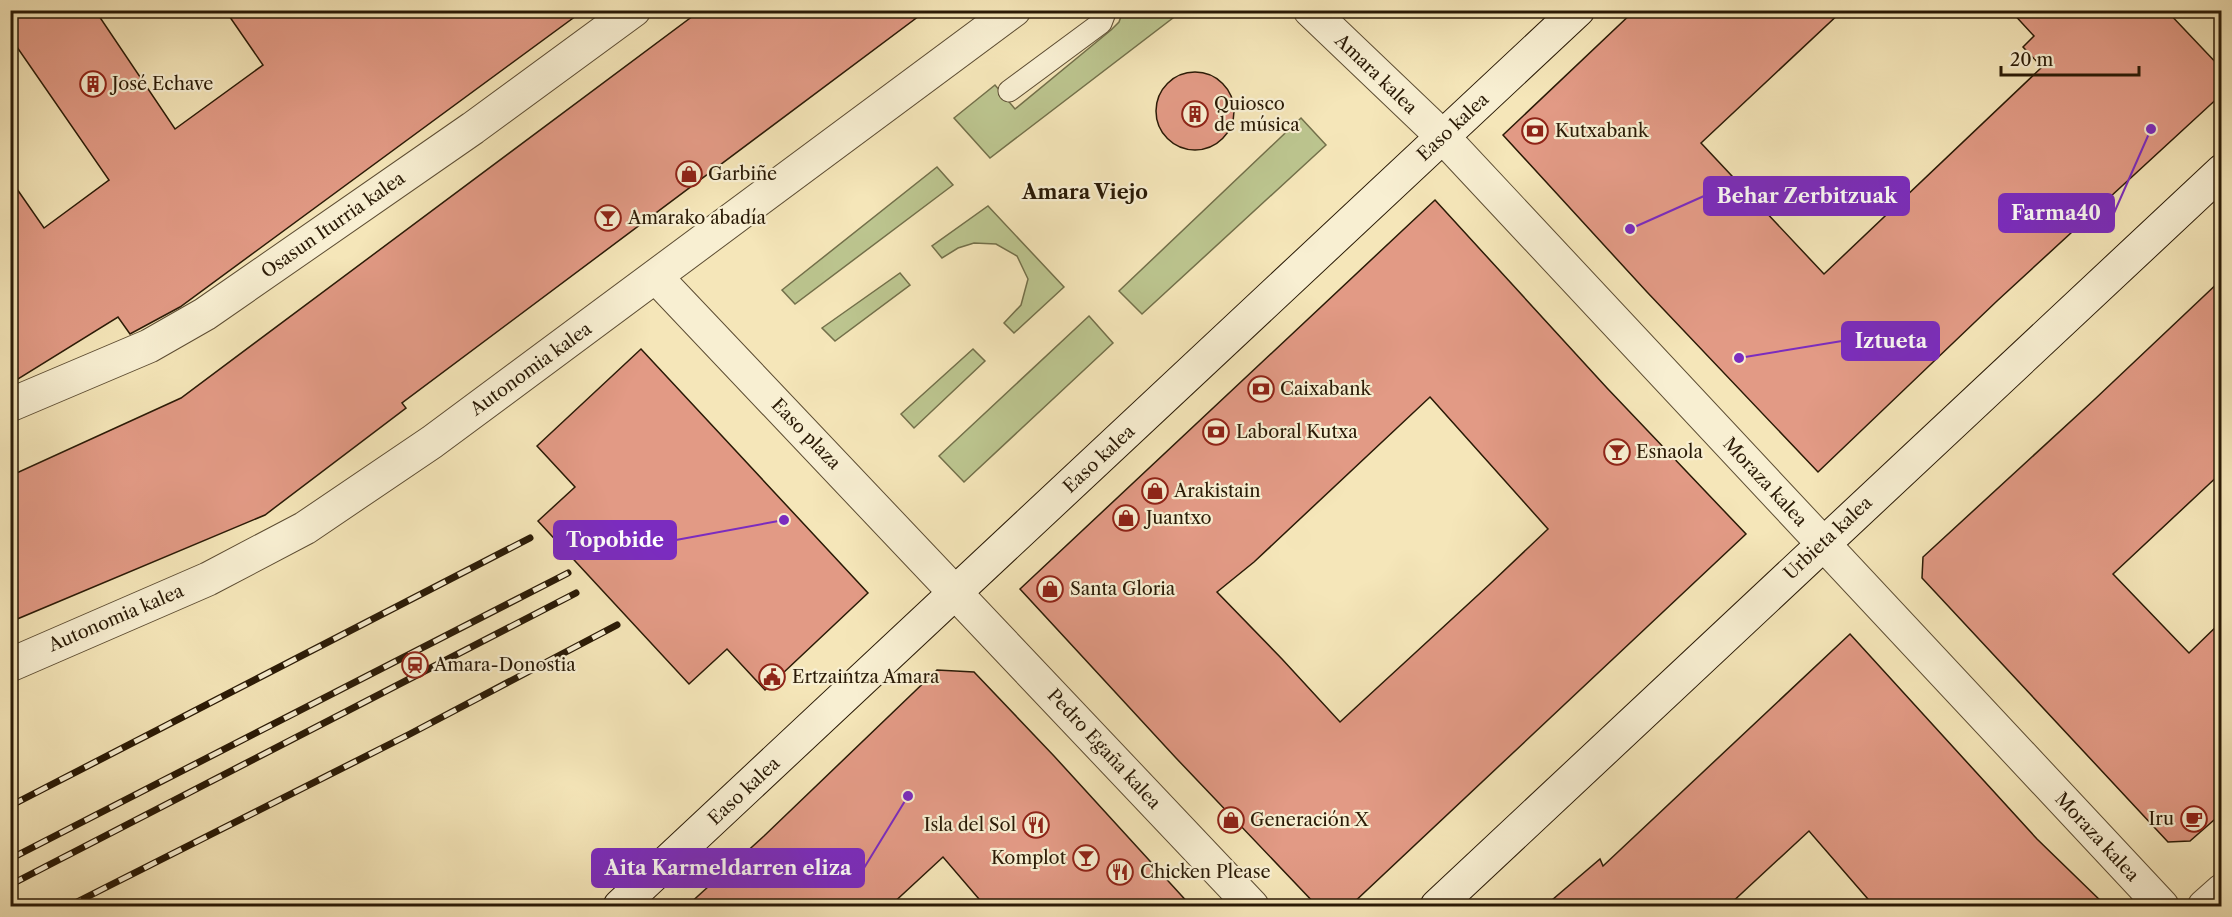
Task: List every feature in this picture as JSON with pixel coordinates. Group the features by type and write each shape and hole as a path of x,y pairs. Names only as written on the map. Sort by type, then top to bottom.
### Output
{"street":[{"name":"Osasun Iturria kalea","path":"10,405 149,346 205,314 473,128 634,10"},
{"name":"Autonomia kalea","path":"10,665 208,579 305,528 432,442 1014,10"},
{"name":"Amara kalea","path":"1310,10 1443,137"},
{"name":"Easo kalea","path":"620,906 1578,10"},
{"name":"Moraza kalea","path":"1443,137 2162,906"},
{"name":"Urbieta kalea","path":"1437,906 1822,543 2222,171"},
{"name":"Easo plaza","path":"656,277 956,592"},
{"name":"Pedro Egaña kalea","path":"956,592 1252,906"},
{"path":"2204,906 2222,891"}],"lane":[{"path":"1009,91 1101,23 1106,10"}],"green space":[{"path":"1123,11 1182,11 990,158 954,118 995,85 1015,109 1111,30 1119,22"},
{"path":"1301,118 1326,145 1142,314 1119,291"},
{"path":"937,167 953,185 795,304 782,290"},
{"path":"988,206 1064,287 1014,333 1004,323 1021,305 1028,279 1017,256 996,244 974,243 958,248 942,258 932,246"},
{"path":"900,273 910,285 835,341 822,328"},
{"path":"1089,316 1113,343 964,482 939,456"},
{"path":"973,349 985,361 914,428 901,414"}],"building":[{"path":"10,10 95,10 175,129 263,65 225,10 584,10 180,307 130,334 118,317 10,384 10,179 44,228 109,180 10,37"},
{"path":"701,10 927,10 402,403 406,408 265,515 10,622 10,476 181,398"},
{"path":"1635,10 1843,10 1701,143 1824,274 2042,67 2023,47 2034,36 2010,10 2166,10 2222,69 2222,94 1997,301 1818,472 1647,292 1503,135"},
{"name":"Quiosco de música","path":"1195,72 1210,75 1223,83 1231,96 1234,111 1231,126 1223,139 1210,147 1195,150 1180,147 1167,139 1159,126 1156,111 1159,96 1167,83 1180,75"},
{"path":"1435,200 1607,388 1746,534 1350,906 1317,906 1020,589","holes":["1430,397 1548,529 1340,722 1217,592 1254,562"]},
{"path":"2222,279 2222,472 2113,574 2189,653 2222,621 2222,813 2190,841 2168,842 1922,578 1923,557"},
{"path":"641,349 868,593 765,690 727,649 689,684 538,521 575,487 537,446"},
{"path":"1850,634 2037,839 2106,906 1874,906 1809,831 1728,906 1545,906 1600,859 1603,866"},
{"path":"937,670 974,672 1191,906 985,906 943,857 890,906 687,906 764,836"}],"railway":[{"path":"10,806 530,538"},
{"path":"10,859 568,573"},
{"path":"10,885 576,593"},
{"path":"69,906 408,735 617,625"}],"place":[{"name":"José Echave","path":"93,84"},
{"name":"Quiosco de música","path":"1195,114"},
{"name":"Farma40","path":"2151,129"},
{"name":"Kutxabank","path":"1535,131"},
{"name":"Garbiñe","path":"689,174"},
{"name":"Amarako abadía","path":"608,218"},
{"name":"Behar Zerbitzuak","path":"1630,229"},
{"name":"Iztueta","path":"1739,358"},
{"name":"Caixabank","path":"1261,389"},
{"name":"Laboral Kutxa","path":"1216,432"},
{"name":"Esnaola","path":"1617,452"},
{"name":"Arakistain","path":"1155,491"},
{"name":"Juantxo","path":"1126,518"},
{"name":"Topobide","path":"784,520"},
{"name":"Santa Gloria","path":"1050,589"},
{"name":"Amara-Donostia","path":"415,665"},
{"name":"Ertzaintza Amara","path":"772,677"},
{"name":"Aita Karmeldarren eliza","path":"908,796"},
{"name":"Iru","path":"2194,819"},
{"name":"Generación X","path":"1231,820"},
{"name":"Isla del Sol","path":"1036,825"},
{"name":"Komplot","path":"1086,858"},
{"name":"Chicken Please","path":"1120,872"}],"district":[{"name":"Amara Viejo","path":"1085,192"}]}
